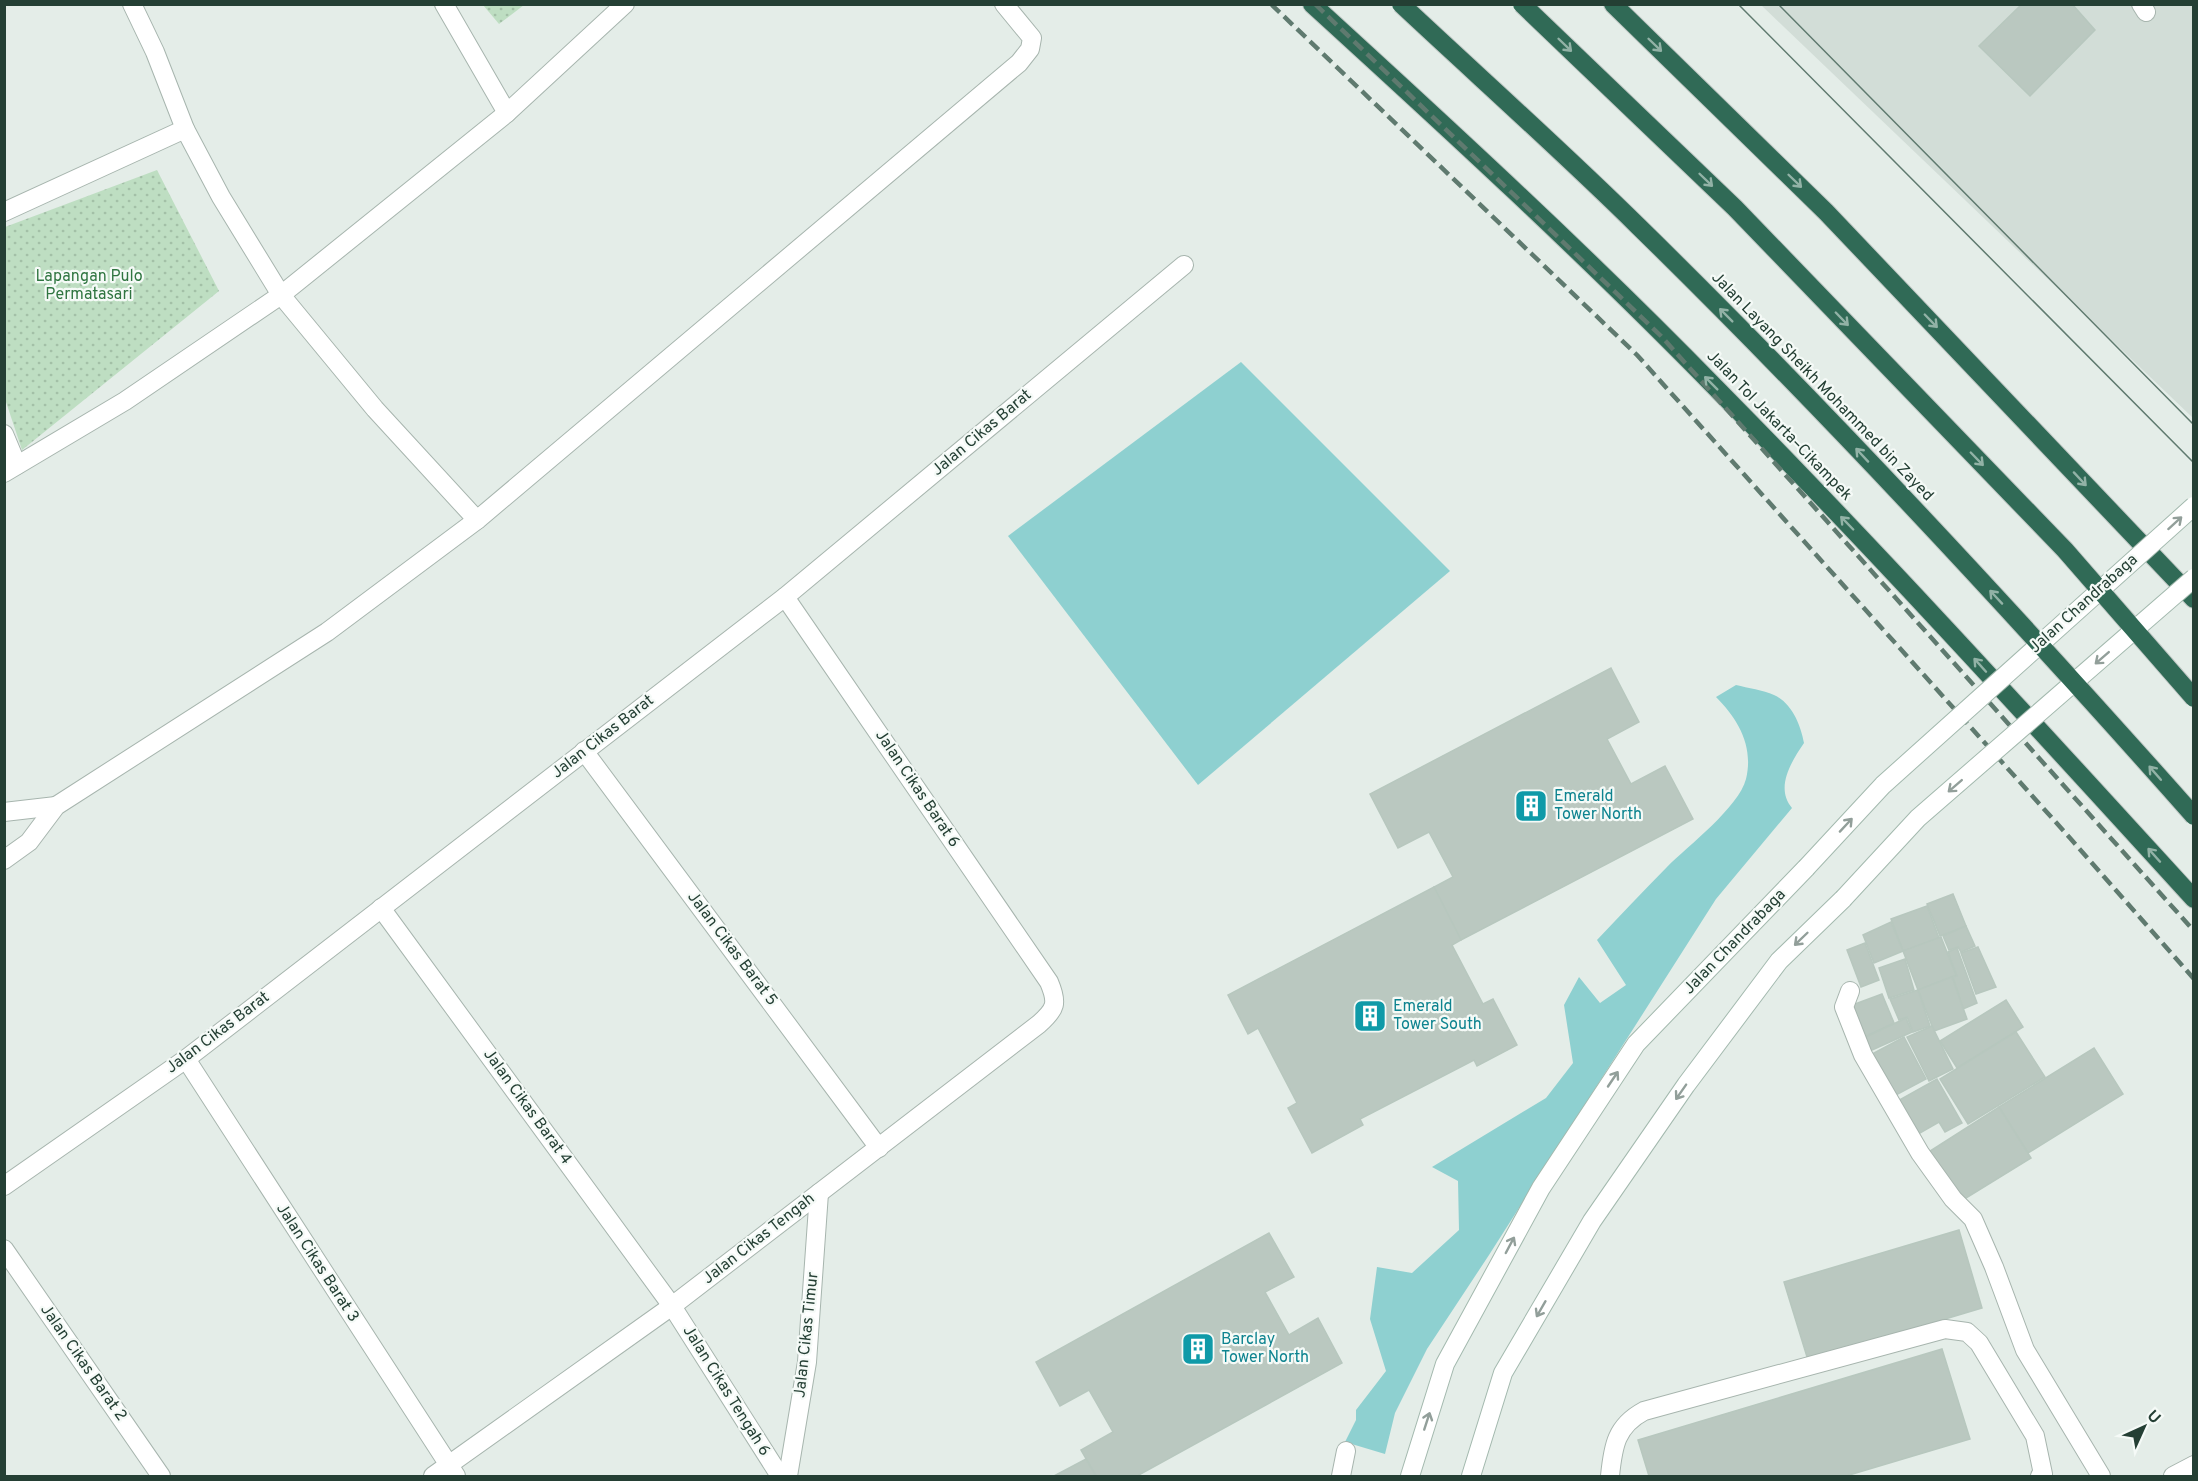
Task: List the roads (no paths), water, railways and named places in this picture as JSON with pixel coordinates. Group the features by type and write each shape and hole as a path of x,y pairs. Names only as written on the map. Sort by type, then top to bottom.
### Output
{"highway":[{"name":"Jalan Tol Jakarta–Cikampek","path":"1312,4 1488,165 1713,384 1946,627 2193,899"},
{"name":"Jalan Layang Sheikh Mohammed bin Zayed","path":"1401,4 1638,226 1828,418 2052,656 2193,816"},
{"path":"1522,4 1735,208 2065,550 2193,698"},
{"path":"1613,4 1826,212 2193,599"}],"street":[{"path":"132,4 155,52 185,129 221,197 281,295 375,409 477,520"},
{"path":"444,4 507,113"},
{"path":"4,434 11,469 125,401 281,295 507,113 625,4"},
{"path":"4,860 29,842 56,806 327,632 477,520 1018,63 1030,49 1032,38 1004,4"},
{"path":"4,212 185,129"},
{"name":"Jalan Cikas Barat","path":"4,1186 186,1059 785,597 1184,265"},
{"name":"Jalan Chandrabaga","path":"1410,1476 1445,1364 1541,1188 1636,1044 1883,785 2193,506"},
{"path":"1471,1476 1503,1373 1592,1221 1686,1085 1779,961 1843,898 1918,818 2193,578"},
{"name":"Jalan Cikas Barat 6","path":"785,597 1049,982"},
{"name":"Jalan Cikas Barat 5","path":"584,751 879,1148"},
{"path":"4,812 56,806"},
{"name":"Jalan Cikas Barat 4","path":"381,908 672,1306"},
{"name":"Jalan Cikas Tengah","path":"433,1476 452,1471 672,1306 1046,1018 1054,1007 1056,998 1049,982"},
{"path":"1850,991 1844,1007 1863,1055 1920,1153 1953,1199 1973,1219 1994,1267 2025,1350 2101,1476"},
{"name":"Jalan Cikas Barat 3","path":"186,1059 452,1471"},
{"name":"Jalan Cikas Timur","path":"788,1476 807,1362 819,1193"},
{"name":"Jalan Cikas Barat 2","path":"4,1249 161,1476"},
{"name":"Jalan Cikas Tengah 6","path":"672,1306 780,1476"},
{"path":"1610,1476 1612,1455 1619,1432 1631,1418 1644,1411 1945,1329 1967,1332 1979,1342 2035,1436 2042,1476"},
{"path":"1341,1476 1346,1451"},
{"path":"2174,1476 2193,1465"}],"water":[{"path":"1241,362 1450,571 1198,785 1008,536"},
{"path":"1736,685 1774,695 1786,703 1798,722 1804,743 1794,758 1785,784 1787,800 1792,808 1716,899 1427,1349 1395,1413 1385,1454 1345,1442 1356,1420 1356,1410 1386,1371 1370,1319 1377,1267 1412,1273 1459,1230 1458,1181 1432,1167 1546,1098 1573,1063 1564,1005 1579,977 1600,1003 1626,985 1597,940 1667,867 1712,826 1734,802 1741,790 1748,767 1746,744 1731,714 1716,697"}],"tram line":[{"path":"1738,4 2194,463"},
{"path":"1778,4 2194,425"}],"railway":[{"path":"1271,4 1637,355 2194,979"},
{"path":"1315,4 1661,336 2194,931"}],"place":[{"name":"Emerald Tower North","path":"1531,806"},
{"name":"Emerald Tower South","path":"1370,1016"},
{"name":"Barclay Tower North","path":"1198,1349"}],"park label":[{"name":"Lapangan Pulo Permatasari","path":"89,286"}]}
